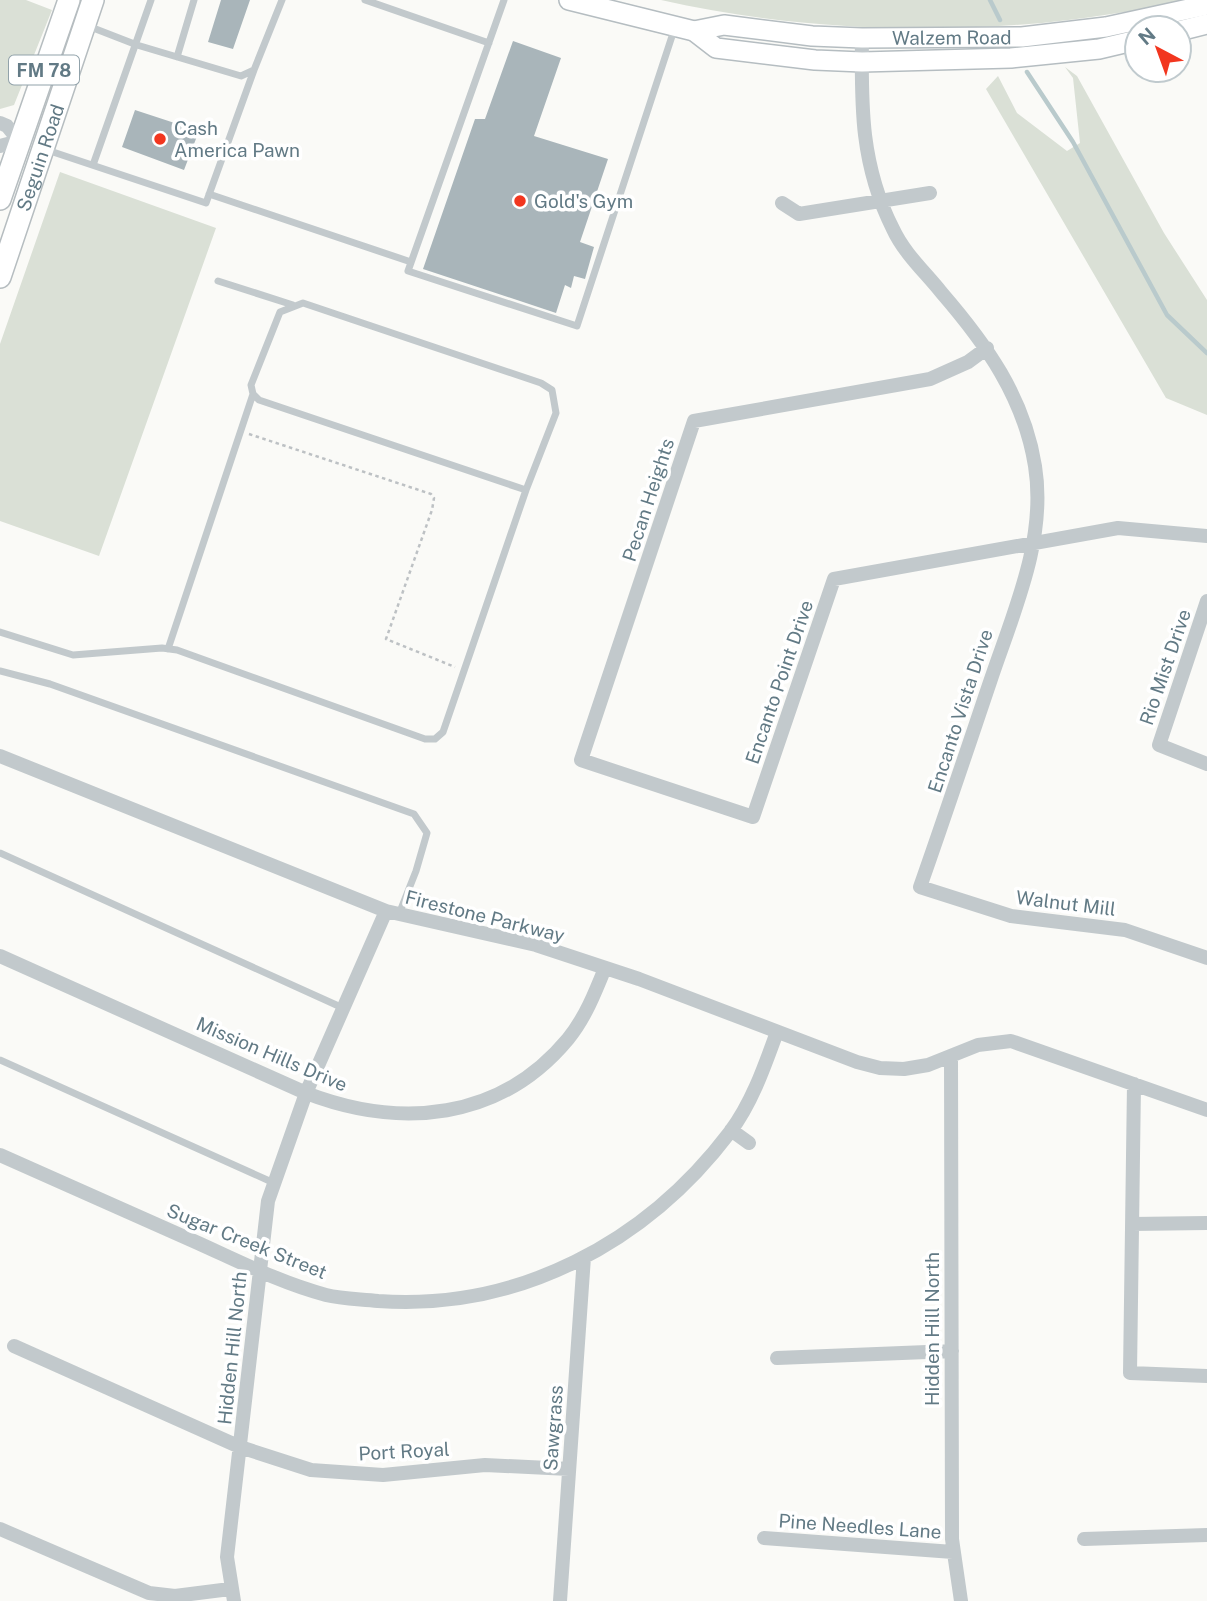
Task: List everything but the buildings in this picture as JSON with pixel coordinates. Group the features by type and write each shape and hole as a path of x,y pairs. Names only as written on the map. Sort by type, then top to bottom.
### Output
{"main road":[{"name":"Seguin Road","path":"0,199 10,144 69,0"},
{"name":"Seguin Road","path":"0,277 93,0"},
{"path":"25,202 26,152 10,144 46,117 62,92"}],"street":[{"name":"Walzem Road","path":"569,0 694,32 716,48 862,62 1011,58 1098,49 1123,43"},
{"name":"Walzem Road","path":"694,32 724,25 812,36 1022,37 1107,26 1207,5"},
{"path":"862,38 860,116 872,179 903,246 987,348 1013,393 1028,431 1037,487 1033,545"},
{"path":"0,123 7,126 10,144"},
{"path":"782,203 799,214 930,192"},
{"name":"Pecan Heights","path":"581,760 694,421 930,379 968,362 987,348"},
{"name":"Encanto Point Drive","path":"581,760 754,817 834,579 1118,528 1207,536"},
{"name":"Encanto Vista Drive","path":"920,887 1033,545"},
{"name":"Rio Mist Drive","path":"1207,601 1159,745 1207,764"},
{"name":"Firestone Parkway","path":"0,756 392,913 536,945 880,1068 904,1069 928,1065 978,1045 1011,1041 1207,1110"},
{"name":"Walnut Mill","path":"920,887 1011,916 1125,930 1207,958"},
{"name":"Hidden Hill North","path":"232,1595 227,1557 260,1270 274,1183 306,1093 343,1008 392,913"},
{"name":"Mission Hills Drive","path":"0,956 306,1093 358,1110 401,1115 444,1111 486,1099 524,1078 569,1038 606,968"},
{"name":"Sugar Creek Street","path":"0,1155 260,1270 328,1295 435,1302 487,1295 530,1282 584,1257 642,1220 700,1168 732,1130 755,1088 777,1032"},
{"name":"Hidden Hill North","path":"951,1056 953,1552 961,1601"},
{"path":"1134,1084 1130,1373 1207,1376"},
{"path":"732,1130 749,1143"},
{"path":"1132,1224 1207,1223"},
{"name":"Sawgrass","path":"560,1601 584,1257"},
{"name":"Port Royal","path":"14,1346 240,1447 280,1462 340,1473 383,1475 485,1465 569,1469"},
{"path":"777,1358 952,1350"},
{"path":"0,1529 149,1593 175,1596 232,1595"},
{"path":"1084,1539 1207,1535"},
{"name":"Pine Needles Lane","path":"764,1538 953,1552"}],"lane":[{"path":"93,165 152,0"},
{"path":"177,57 194,0"},
{"path":"44,148 206,203 282,0"},
{"path":"365,0 489,43"},
{"path":"504,0 408,271 577,326 675,27"},
{"path":"84,24 137,45 241,76 254,70"},
{"path":"209,194 411,262"},
{"path":"218,281 293,305"},
{"path":"0,632 73,655 168,649 425,739 435,739 443,733 526,489 556,413 552,390 541,383 303,303 279,312 251,385 253,394 168,649"},
{"path":"253,394 259,400 526,489"},
{"path":"0,671 50,684 414,814 427,833 416,871 392,913"},
{"path":"0,853 343,1008"},
{"path":"0,1060 274,1183"}],"path":[{"path":"241,431 431,494 434,498 432,510 386,639 464,670"}],"shaded area":[{"path":"0,0 26,0 52,10 14,105 0,109"},
{"path":"661,0 1183,0 1163,6 1057,21 994,26 898,28 755,17"},
{"path":"1065,67 1077,76 1164,233 1207,300 1207,415 1166,398 986,89 998,76 1017,113 1067,151 1080,143 1073,78"},
{"path":"60,172 216,228 99,556 0,521 0,344"}],"waterway":[{"path":"990,0 1000,20"},
{"path":"1027,72 1073,142 1167,315 1207,353"}],"place":[{"name":"Cash America Pawn","path":"160,139"},
{"name":"Gold's Gym","path":"520,201"}]}
